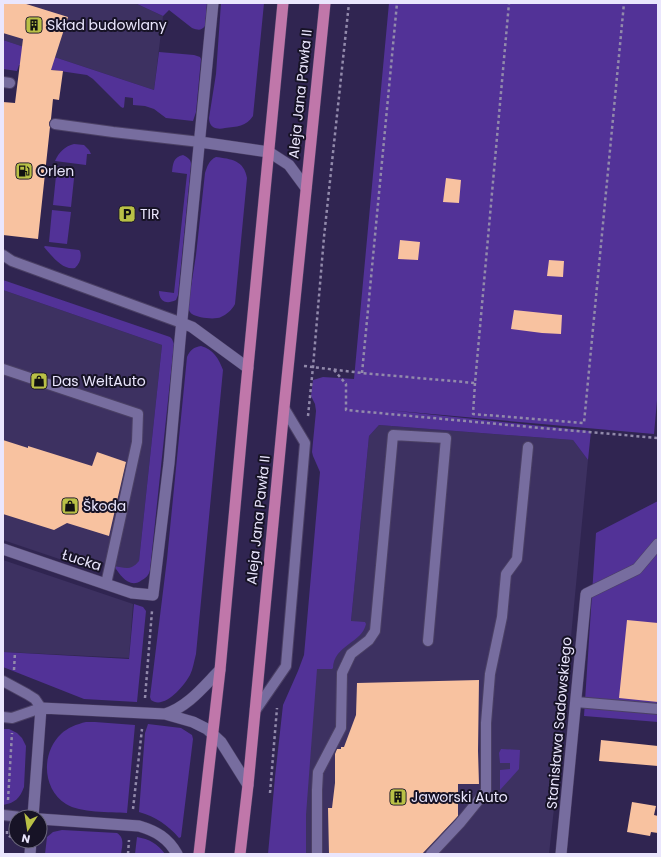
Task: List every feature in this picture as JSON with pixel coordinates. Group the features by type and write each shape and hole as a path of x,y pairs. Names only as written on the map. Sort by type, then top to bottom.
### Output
{"main road":[{"name":"Aleja Jana Pawła II","path":"199,854 220,670 284,3"},
{"name":"Aleja Jana Pawła II","path":"240,854 325,3"}],"street":[{"path":"213,3 182,323 192,327 248,368"},
{"name":"Aleja Jana Pawła II","path":"200,142 269,152 289,165 306,188"},
{"name":"Łucka","path":"3,549 132,592 153,595 169,463 182,323"},
{"name":"Stanisława Sadowskiego","path":"561,854 586,594 637,569 658,544"},
{"path":"165,714 182,707 220,670"},
{"path":"34,809 40,708 165,714 199,724 222,742 248,785"},
{"path":"48,820 139,826 151,830 162,837 177,854"}],"lane":[{"path":"55,124 200,142"},
{"path":"3,255 12,261 182,323"},
{"path":"3,368 138,414 137,442 106,584"},
{"path":"255,710 286,666 305,442 284,408"},
{"path":"317,854 318,772 341,728 342,673 351,654 369,640 375,631 393,435 446,438 428,641"},
{"path":"431,854 460,823 486,791 486,723 490,674 502,617 506,574 518,559 528,447"},
{"path":"3,681 35,699 40,708 8,718"},
{"path":"576,702 658,709"}],"path":[{"path":"305,442 324,237 349,3"},
{"path":"362,373 397,3"},
{"path":"509,3 473,414 584,424 624,3"},
{"path":"289,364 362,373 475,383"},
{"path":"333,370 346,384 346,410 658,438"},
{"path":"14,686 15,652"},
{"path":"270,793 277,707"},
{"path":"8,718 5,816 8,836"}],"shaded area":[{"path":"3,3 135,3 163,16 154,90 3,40"},
{"path":"135,3 207,3 205,26 199,30 192,28 169,10 163,16"},
{"path":"221,3 264,3 253,116 244,124 220,129 212,126 209,118 216,74"},
{"path":"389,3 658,3 658,389 654,434 387,410 591,431 588,460 573,440 379,425 369,436 351,621 365,622 366,624 359,636 338,654 332,669 317,669 306,815 306,854 268,854 283,705 304,655 320,472 312,452 316,411 315,404 311,396 313,380 323,377 354,379"},
{"path":"3,40 154,90 159,52 194,55 200,57 196,112 193,121 166,118 154,109 145,106 133,105 133,98 125,97 123,108 87,75 19,65 17,71 3,69"},
{"path":"74,144 84,145 89,150 91,154 87,154 86,165 55,161 63,150"},
{"path":"183,155 190,159 191,164 178,295 176,300 166,302 160,297 159,291 174,293 187,174 172,172 175,159"},
{"path":"216,157 232,160 240,164 243,167 247,178 235,304 225,315 218,318 211,318 198,317 192,314 188,306 196,255 205,173 210,162"},
{"path":"57,166 75,169 71,207 53,205"},
{"path":"52,210 71,212 67,244 49,242"},
{"path":"44,247 79,250 81,258 75,268 66,267 54,258"},
{"path":"3,280 170,337 172,339 174,344 150,570 146,577 138,583 129,582 126,580 114,566 130,568 139,561 162,345 3,290"},
{"path":"3,290 162,345 137,580 121,576 114,566 92,559 89,569 3,540"},
{"path":"201,346 209,349 215,355 223,370 196,654 191,673 183,685 167,699 162,702 156,702 151,700 150,697 167,559 187,357 192,349"},
{"path":"379,425 573,440 588,460 549,854 283,854 306,665 351,621 369,436"},
{"path":"658,501 658,722 584,716 596,533"},
{"path":"3,560 133,604 129,658 5,652 3,689"},
{"path":"134,604 143,607 146,611 137,702 84,699 3,667 3,652 129,659"},
{"path":"86,722 135,725 127,813 95,812 72,807 58,797 52,789 47,770 47,761 54,742 63,732 72,726"},
{"path":"148,724 181,728 192,735 193,739 181,837 179,838 161,822 151,816 139,812 145,733"},
{"path":"3,729 9,729 17,733 22,738 26,746 24,787 21,794 16,799 11,803 3,805"},
{"path":"501,749 520,750 519,769 500,790 500,770 510,769 510,763 500,763 499,753"},
{"path":"62,830 117,833 120,835 122,840 121,854 45,854 46,849 48,849 48,836 53,832"},
{"path":"137,837 153,842 165,854 135,854"}],"building":[{"path":"3,3 23,3 68,17 51,70 63,71 59,100 53,99 51,119 49,123 50,127 38,239 3,235 3,102 15,103 23,39 3,33"},
{"path":"446,178 461,180 459,203 443,202"},
{"path":"400,240 420,242 418,260 398,259"},
{"path":"549,260 564,261 563,277 547,276"},
{"path":"514,310 562,315 561,334 511,329"},
{"name":"Škoda","path":"3,440 28,448 28,446 92,466 97,452 126,462 109,536 67,523 54,530 3,514"},
{"path":"627,620 658,623 658,702 619,698"},
{"path":"479,680 479,784 458,784 458,816 422,854 329,854 328,808 332,808 335,783 335,754 337,749 344,747 356,715 357,683"},
{"path":"601,740 658,746 658,766 599,761"},
{"path":"632,802 656,806 654,815 658,816 658,833 651,832 650,836 627,832"}],"place":[{"name":"Skład budowlany","path":"34,25"},
{"name":"Orlen","path":"24,171"},
{"name":"TIR","path":"127,214"},
{"name":"Das WeltAuto","path":"39,381"},
{"name":"Škoda","path":"70,506"},
{"name":"Jaworski Auto","path":"398,797"}]}
